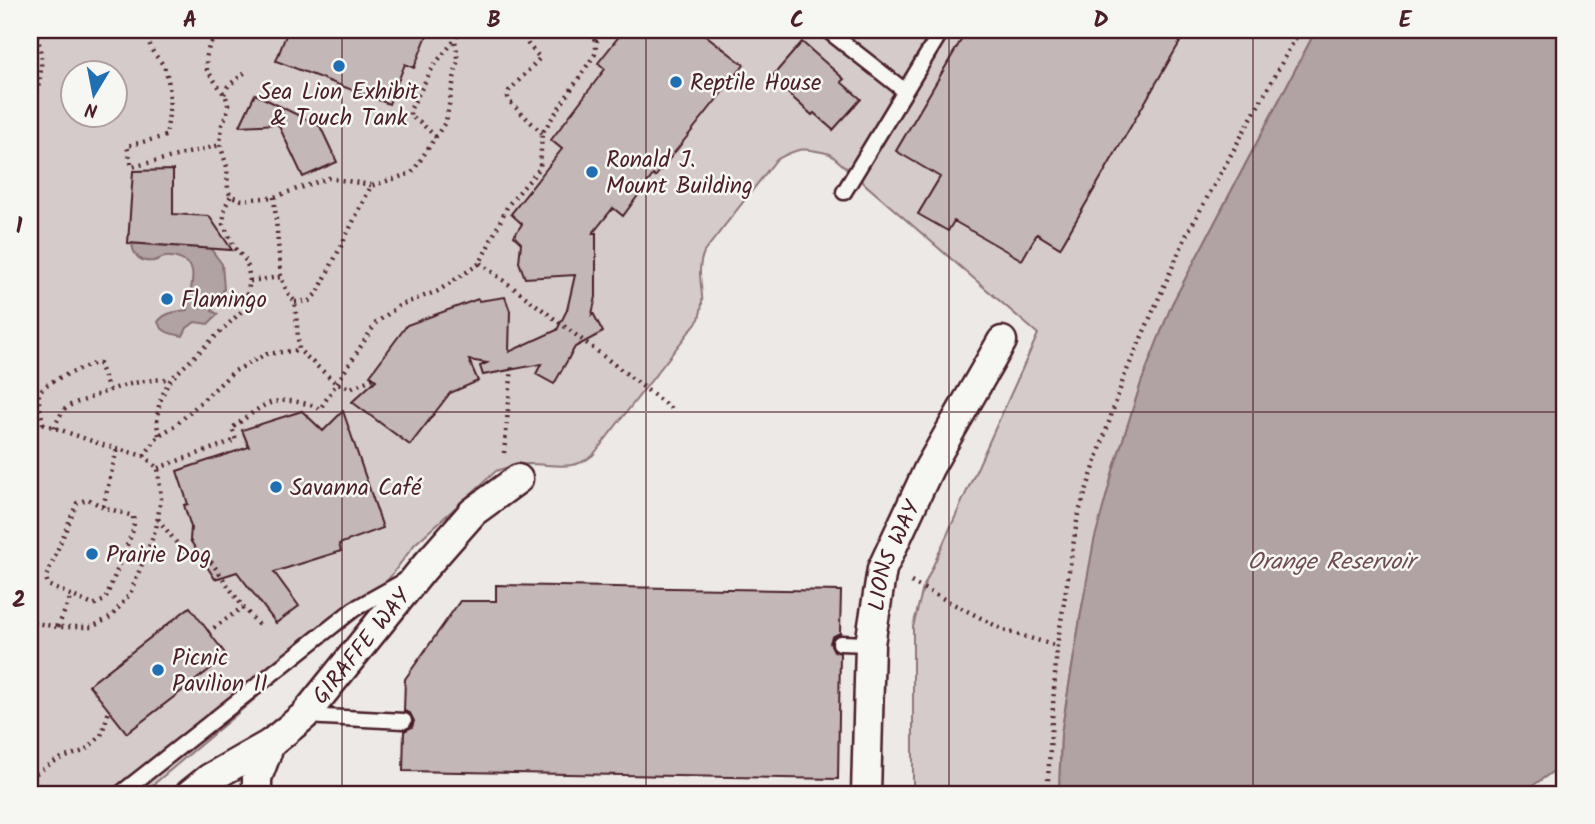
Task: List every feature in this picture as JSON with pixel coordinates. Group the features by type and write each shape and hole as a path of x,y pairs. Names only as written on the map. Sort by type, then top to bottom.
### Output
{"street":[{"name":"LIONS WAY","path":"866,794 870,644 882,569 929,468 1002,341"},
{"name":"GIRAFFE WAY","path":"190,794 211,778 270,744 304,716 423,569 473,512 518,479"},
{"path":"257,794 257,778 270,744"}],"lane":[{"path":"827,30 905,91"},
{"path":"844,192 942,30"},
{"path":"120,794 354,609 423,569"},
{"path":"840,643 870,644"},
{"path":"304,716 404,721"}],"path":[{"path":"30,113 43,62 35,30"},
{"path":"149,30 151,50 164,66 167,75 170,104 166,136 127,146 132,167 220,144"},
{"path":"220,30 209,46 207,70 229,104 222,125 220,144 227,167 228,191 231,196 242,200 274,197 329,178 371,186 412,173 446,121 458,58 455,40"},
{"path":"436,137 410,116 410,110 434,65 455,40 459,30"},
{"path":"523,30 528,44 540,58 509,91 508,97 542,133"},
{"path":"582,30 597,41"},
{"path":"158,468 236,440 232,428 270,403 307,403 320,409 376,323 400,305 438,291 480,263 508,205 540,168 542,133 595,54 597,41 606,30"},
{"path":"1047,794 1057,646 1078,515 1124,377 1187,234 1300,30"},
{"path":"224,94 228,86 248,70"},
{"path":"295,302 309,302 318,292 371,186"},
{"path":"159,435 156,424 164,389 171,379 244,309 250,281 247,262 235,248 223,224 225,207 231,196"},
{"path":"274,197 281,276 287,292 295,302 299,350 337,384 351,388 374,378"},
{"path":"480,263 581,337 673,410"},
{"path":"250,281 281,276"},
{"path":"144,456 159,435 175,426 233,372 266,354 299,350"},
{"path":"30,433 40,423 39,395 42,388 49,383 93,364 99,364 109,390"},
{"path":"506,432 512,367"},
{"path":"54,428 67,407 109,390 151,379 171,379"},
{"path":"30,419 144,456 158,468 161,498 156,529 130,594 111,617 92,627 58,627 30,622"},
{"path":"103,507 117,449"},
{"path":"88,499 103,507 133,516 134,528 105,600 93,605 48,584 46,577 77,503 88,499"},
{"path":"158,519 183,551 212,563 260,627"},
{"path":"882,569 1006,631 1057,646"},
{"path":"58,627 71,596"},
{"path":"208,632 243,607"},
{"path":"30,777 59,759 84,751 101,736 109,711"},
{"path":"1553,794 1565,786"}],"shaded area":[{"path":"30,30 1316,30 1172,304 1141,383 1113,471 1082,607 1061,734 1059,794 913,794 913,627 923,588 1038,334 830,154 808,149 776,160 704,252 700,269 702,302 699,319 593,455 578,464 529,464 496,471 415,544 362,614 301,660 142,794 30,794"}],"water":[{"name":"Orange Reservoir","path":"1316,30 1565,30 1565,763 1521,794 1059,794 1061,734 1094,541 1141,383 1172,304"},
{"path":"132,243 210,248 222,264 224,289 212,311 218,314 208,324 195,322 187,328 183,336 162,329 158,322 164,316 187,310 192,285 191,267 173,257 154,261 142,260 134,252"}],"building":[{"name":"Sea Lion Exhibit & Touch Tank","path":"288,30 429,30 414,68 405,64 389,104 276,61"},
{"path":"624,30 699,30 744,65 655,177 653,175 623,216 613,208 593,233 596,233 596,297 592,314 603,332 575,347 554,384 536,374 541,364 483,375 480,366 487,363 469,360 478,381 450,393 410,445 352,402 376,380 370,375 407,325 478,299 505,297 510,311 509,352 557,330 567,310 575,275 525,278 519,262 521,243 514,236 522,224 511,214 562,149 551,140 605,69 598,63"},
{"path":"967,30 1187,30 1060,248 1037,234 1022,260 954,221 948,231 918,214 940,177 896,151"},
{"path":"802,42 844,79 841,82 861,99 833,130 771,78"},
{"path":"255,94 320,126 337,162 303,177 278,124 240,126"},
{"path":"173,170 173,214 209,216 232,250 128,243 133,171"},
{"name":"Savanna Café","path":"302,411 323,431 343,411 383,528 339,544 341,551 274,572 299,606 276,623 237,572 215,579 190,540 191,527 184,505 188,504 177,471 249,447 242,430"},
{"path":"496,585 841,591 840,633 832,637 830,643 834,651 840,653 838,779 403,771 404,731 412,727 414,721 410,713 404,711 405,679 460,601 496,601"},
{"name":"Picnic Pavilion II","path":"190,607 227,656 127,733 89,685"}],"place":[{"name":"Sea Lion Exhibit & Touch Tank","path":"339,66"},
{"name":"Reptile House","path":"676,82"},
{"name":"Ronald J. Mount Building","path":"592,172"},
{"name":"Flamingo","path":"167,299"},
{"name":"Savanna Café","path":"276,487"},
{"name":"Prairie Dog","path":"92,554"},
{"name":"Picnic Pavilion II","path":"158,670"}]}
